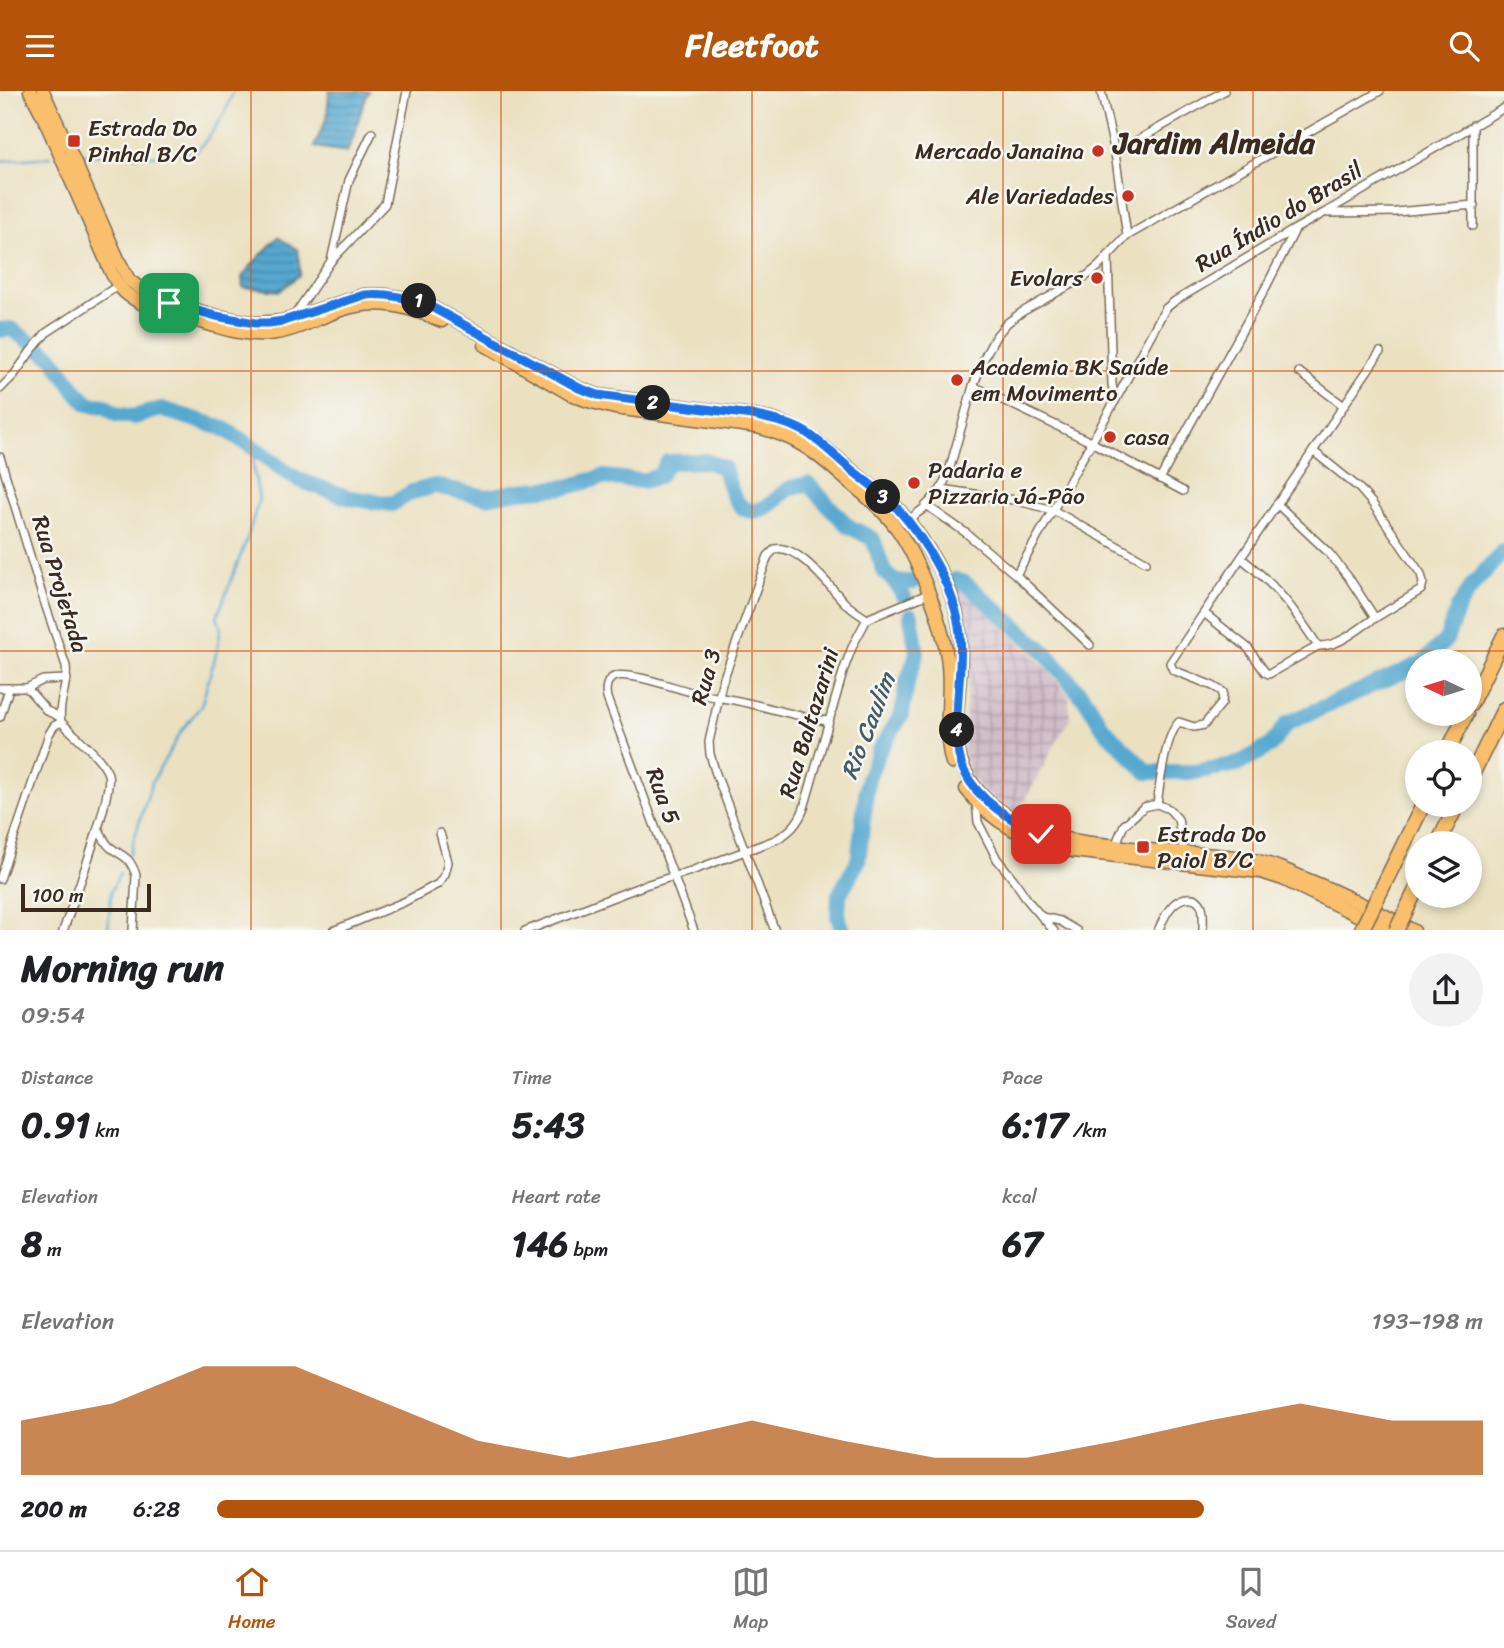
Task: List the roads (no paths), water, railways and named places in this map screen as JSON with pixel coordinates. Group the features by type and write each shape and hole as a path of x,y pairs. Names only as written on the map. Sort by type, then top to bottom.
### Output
{"highway":[{"path":"1482,681 1504,636"},
{"path":"1482,754 1504,709"},
{"path":"1362,930 1417,817"},
{"path":"1396,930 1407,908"}],"main road":[{"path":"30,91 131,297 154,309 234,332 254,334 285,332 345,309 371,304 415,309 443,321 561,389 588,401 615,408 757,427 796,440 815,453 880,510 907,527 948,658 948,747 951,761 957,775 976,802 992,816 1008,827 1048,845 1072,851 1261,872 1283,879 1390,930"},
{"path":"43,91 124,283 153,298 216,316 255,323 283,321 344,301 377,294 409,298 426,304 579,388 598,395 752,415 772,419 806,433 896,507 907,527 938,569 958,615 959,624 961,651 958,750 964,771 972,783 982,796 1001,812 1041,834 1063,839 1271,864 1414,930"},
{"path":"920,572 930,568 938,569"},
{"path":"941,629 953,629 959,624"}],"street":[{"path":"293,318 331,261 385,204 407,91"},
{"path":"1101,91 1115,153 1128,236"},
{"path":"1115,153 1224,91"},
{"path":"907,527 941,489 949,471 973,386 986,354 1007,323 1088,275 1128,236 1380,91"},
{"name":"Rua Índio do Brasil","path":"1016,575 1166,308 1295,229 1504,108"},
{"path":"1473,125 1473,226"},
{"path":"331,261 349,180 372,133"},
{"path":"1324,213 1396,212 1474,205"},
{"path":"1160,479 1265,289 1295,229"},
{"path":"1108,256 1112,384 1115,401"},
{"path":"0,389 46,333 124,283"},
{"path":"1157,804 1166,755 1175,726 1179,722 1194,727 1204,725 1222,703 1223,692 1173,670 1170,663 1380,352"},
{"path":"1299,372 1344,406"},
{"path":"973,386 1091,442 1183,491"},
{"path":"1204,613 1248,648 1269,674 1318,646 1337,643 1420,590 1423,583 1421,574 1372,503 1359,488 1313,451"},
{"name":"Rua Projetada","path":"0,457 66,666 67,679 60,720 49,734 0,879"},
{"path":"941,489 1014,500 1053,510 1146,562"},
{"path":"1277,504 1329,552 1375,618"},
{"path":"907,527 924,507"},
{"path":"924,507 966,533 1016,575 1090,645"},
{"name":"Rua 3","path":"775,930 710,754 709,742 718,697 768,556 775,549 787,549 803,560 851,609 867,619"},
{"path":"1241,558 1274,586 1318,646"},
{"path":"867,619 928,594"},
{"name":"Rua Baltazarini","path":"525,930 745,850 784,835 793,828 800,818 827,721 853,645 867,619"},
{"name":"Rua 5","path":"694,930 607,698 606,685 615,677 632,677 718,697"},
{"path":"0,688 27,688 43,680 67,679"},
{"path":"27,688 47,711 88,748 107,772 109,784 98,827 63,930"},
{"path":"0,717 9,689"},
{"path":"718,697 827,721"},
{"path":"976,802 978,822 1002,867 1054,930"},
{"path":"1115,846 1124,825 1144,807 1157,804 1178,819 1184,853"},
{"path":"98,827 108,846 123,855 134,870 133,930"},
{"path":"333,930 404,902 438,884 445,874 447,862 440,833"},
{"path":"91,849 108,846"},
{"path":"1158,930 1175,903 1181,898 1189,897 1199,902 1202,908 1203,930"},
{"path":"1041,916 1060,921 1077,930"}],"water":[{"path":"329,91 369,91 347,152 314,147 327,117"},
{"path":"278,237 298,250 300,274 280,291 243,287 242,277"}],"waterway":[{"path":"83,154 163,156 197,151 218,123 233,91"},
{"path":"0,161 50,157"},
{"path":"0,330 11,329 52,357 88,404 105,406 116,414 134,417 161,409 223,428 299,480 350,498 392,504 412,492 435,486 487,497 518,491 567,487 603,477 642,481 659,476 668,462 706,461 724,468 736,500 747,510 764,508 787,490 808,484 848,526 873,539 884,572 895,582 904,597"},
{"path":"129,855 152,782 182,730 201,706 217,651 221,627 217,617 247,539 259,499 253,464 256,449"},
{"path":"1437,649 1446,640 1458,608 1474,583 1504,551"},
{"path":"955,580 965,583 1044,651 1088,703 1103,728 1147,772 1195,772 1238,764 1270,746 1288,723 1405,671"},
{"path":"895,582 913,582"},
{"name":"Rio Caulim","path":"843,930 838,916 839,895 858,861 868,778 879,751 902,714 907,682 917,653 911,616"},
{"path":"108,930 111,891 120,873"}],"place":[{"name":"Estrada Do Pinhal B/C","path":"74,141"},
{"name":"Mercado Janaina","path":"1098,151"},
{"name":"Ale Variedades","path":"1128,196"},
{"name":"Evolars","path":"1097,278"},
{"name":"Academia BK Saúde em Movimento","path":"957,380"},
{"name":"casa","path":"1110,437"},
{"name":"Padaria e Pizzaria Já-Pão","path":"914,483"},
{"name":"Estrada Do Paiol B/C","path":"1143,847"}],"district":[{"name":"Jardim Almeida","path":"1214,143"}]}
